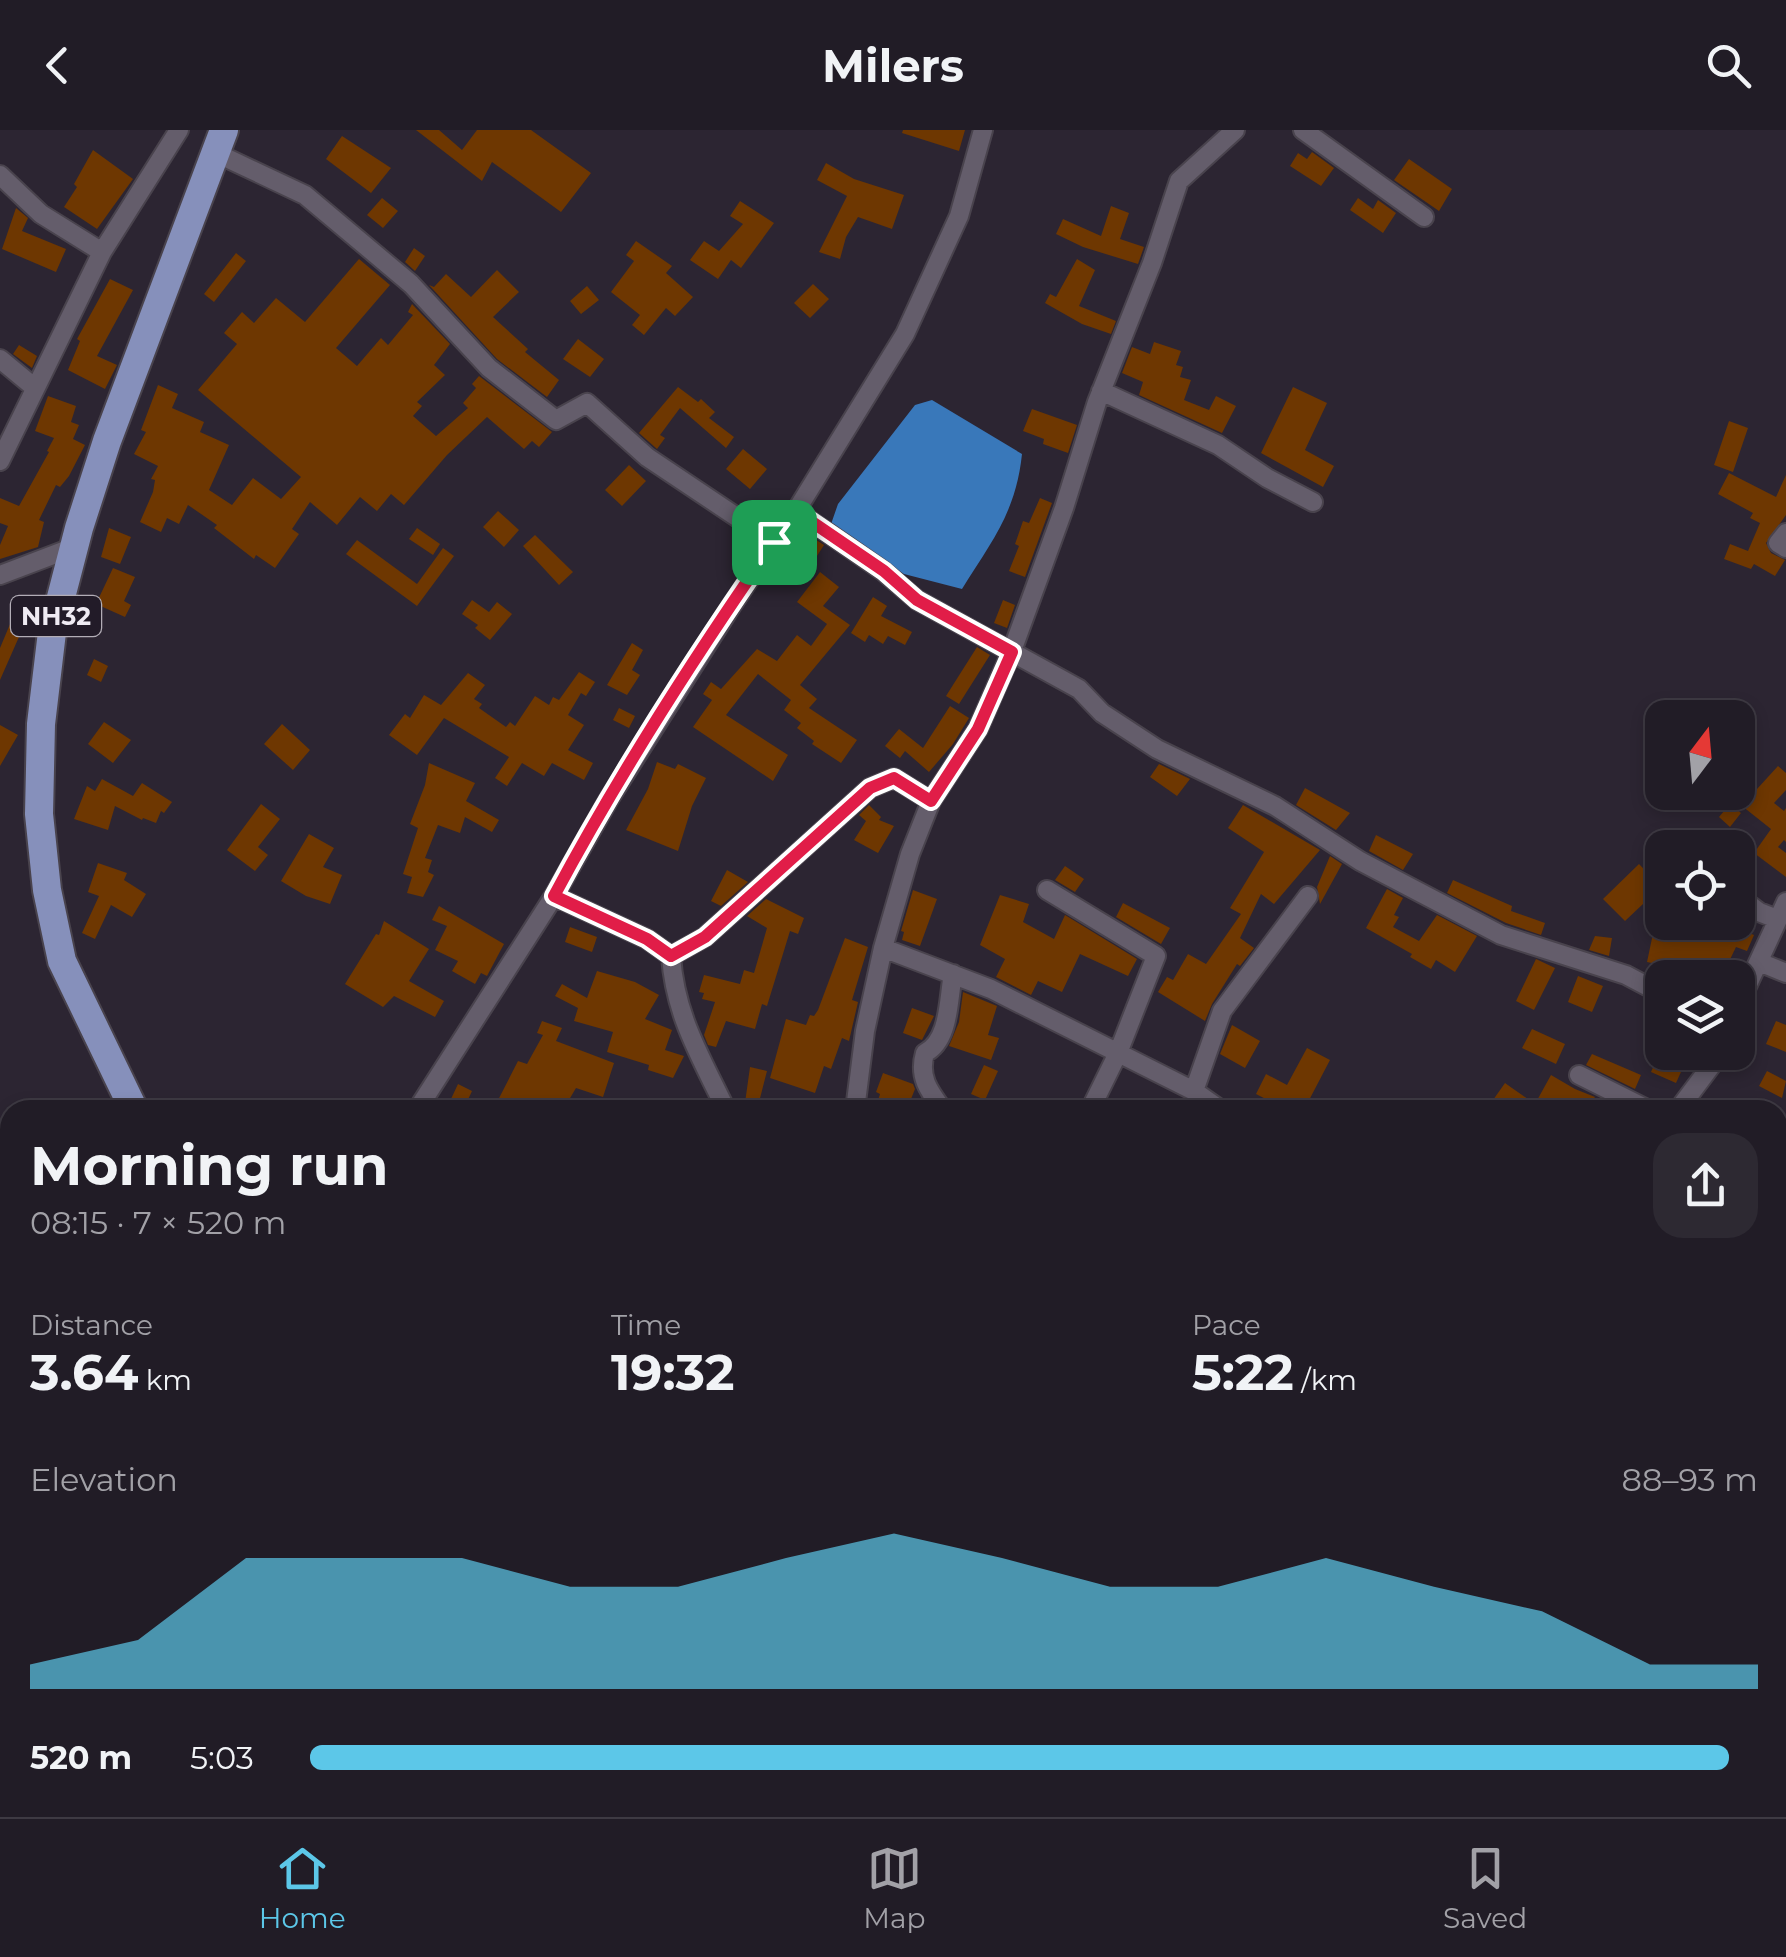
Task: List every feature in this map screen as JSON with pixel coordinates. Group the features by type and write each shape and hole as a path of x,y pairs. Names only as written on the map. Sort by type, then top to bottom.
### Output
{"main road":[{"name":"NH32","path":"129,1100 62,961 47,890 41,833 42,710 52,632 74,547 108,441 220,142"}],"street":[{"path":"0,461 102,252 179,130"},
{"path":"423,1100 554,896 609,799 906,334 959,216 983,130"},
{"path":"856,1100 865,1030 910,854 931,801 978,729 1012,652 1101,391 1152,264 1179,181 1235,130"},
{"path":"1303,130 1424,216"},
{"path":"220,142 306,196 411,284 489,368 556,420 588,403 647,458 774,542"},
{"path":"0,175 41,214 102,252"},
{"path":"0,359 35,388"},
{"path":"1101,391 1218,445 1267,478 1313,502"},
{"path":"796,511 884,571 917,600 1079,689 1102,712 1157,749 1275,806 1360,860 1501,935 1626,975 1645,985"},
{"path":"1786,532 1778,544 1786,548"},
{"path":"0,575 74,547"},
{"path":"671,956 705,937 870,788 894,778 931,801"},
{"path":"1047,890 1156,956 1118,1054 1095,1100"},
{"path":"554,896 647,939 671,956"},
{"path":"1194,1091 1222,1012 1308,896"},
{"path":"1755,909 1782,910 1755,970"},
{"path":"884,948 991,989 1207,1100"},
{"path":"671,956 673,991 679,1010 721,1100"},
{"path":"1759,962 1786,973"},
{"path":"935,1100 926,1088 920,1068 925,1053 936,1047 943,1032 953,974"},
{"path":"1686,1100 1709,1070"},
{"path":"1579,1075 1629,1100"}],"water":[{"path":"932,400 1022,454 1008,510 962,589 904,574 830,527 838,504 915,405"}],"building":[{"path":"416,130 439,130 462,150 477,130 531,130 591,173 561,212 492,162 482,181"},
{"path":"965,130 959,151 902,133"},
{"path":"342,136 391,168 371,193 326,159"},
{"path":"93,150 133,179 97,229 64,207"},
{"path":"1312,152 1334,168 1321,186 1290,166 1298,153 1307,159"},
{"path":"1409,159 1452,189 1439,211 1394,180"},
{"path":"826,163 854,179 904,195 892,229 858,217 846,237 840,259 819,252 847,196 817,180"},
{"path":"382,198 398,211 383,228 367,215"},
{"path":"1358,198 1373,209 1378,200 1396,213 1383,233 1350,210"},
{"path":"740,201 774,223 741,268 731,260 718,279 690,260 704,241 719,251 743,224 730,216"},
{"path":"1111,206 1129,213 1120,239 1144,247 1138,264 1056,234 1063,219 1101,236"},
{"path":"16,208 28,218 22,231 66,249 56,272 2,249"},
{"path":"636,241 672,266 666,273 693,297 675,316 666,308 644,335 632,325 640,315 611,292 634,261 626,255"},
{"path":"414,248 425,256 415,271 405,262"},
{"path":"236,253 246,261 214,302 204,294"},
{"path":"359,259 390,285 336,348 357,366 381,338 388,345 413,315 408,312 412,304 450,344 434,365 445,375 417,402 422,406 413,416 436,436 468,408 463,403 476,388 472,384 479,376 552,432 539,447 532,441 524,449 487,417 447,455 404,505 391,494 377,511 360,497 337,525 310,502 292,529 299,534 275,568 256,555 254,559 188,505 179,524 167,518 161,532 140,522 153,492 155,480 151,479 158,466 134,454 146,432 141,430 158,385 178,394 172,408 204,422 200,432 229,445 209,490 232,505 253,478 281,499 301,477 198,390 237,344 224,333 242,312 254,323 276,298 305,322"},
{"path":"1077,259 1095,270 1079,306 1116,321 1111,334 1082,324 1045,303 1050,294 1056,297"},
{"path":"497,270 519,292 493,317 528,349 525,352 559,380 547,397 497,359 429,285 434,287 446,274 471,297"},
{"path":"110,279 133,290 97,356 117,365 105,389 68,370 80,341 77,339"},
{"path":"813,284 829,299 810,318 794,303"},
{"path":"587,286 599,300 581,314 570,301"},
{"path":"578,339 604,359 590,377 563,359"},
{"path":"1154,342 1181,351 1176,365 1183,367 1180,377 1191,380 1184,400 1209,410 1216,396 1236,406 1222,433 1139,395 1143,382 1122,373 1132,347 1150,354"},
{"path":"19,345 37,356 32,368 13,354"},
{"path":"678,387 715,412 709,418 734,437 726,448 680,408 660,435 665,438 657,449 639,433"},
{"path":"1293,387 1327,403 1305,450 1334,466 1323,487 1261,453"},
{"path":"48,396 76,406 71,422 79,425 73,439 85,445 69,476 60,487 56,485 39,520 44,522 38,547 0,559 0,545 8,526 0,523 0,498 19,506 54,438 35,431"},
{"path":"1032,409 1077,425 1068,453 1023,431"},
{"path":"1729,421 1748,428 1733,472 1714,465"},
{"path":"743,449 767,469 750,489 726,469"},
{"path":"629,465 646,481 622,506 605,490"},
{"path":"1729,473 1776,497 1786,475 1786,515 1766,543 1771,553 1785,560 1775,576 1754,564 1751,569 1724,559 1730,544 1748,551 1760,523 1750,518 1753,513 1718,494"},
{"path":"1040,498 1052,503 1025,577 1009,571 1023,521 1029,523"},
{"path":"498,511 519,530 504,547 483,527"},
{"path":"109,528 131,537 120,564 101,557"},
{"path":"417,528 440,544 433,555 409,539"},
{"path":"807,534 824,545 815,559 798,547"},
{"path":"535,535 573,572 559,585 523,546"},
{"path":"357,540 417,584 443,548 454,556 417,606 346,554"},
{"path":"113,568 135,577 124,601 131,605 125,617 96,604"},
{"path":"820,572 839,587 823,606 850,625 800,685 817,699 809,708 857,740 841,763 812,744 814,741 797,728 801,723 784,710 791,700 758,674 726,715 788,755 773,781 693,727 712,700 703,694 711,682 721,689 757,649 777,661 797,635 811,646 827,624 797,602"},
{"path":"873,597 887,606 881,616 912,632 905,645 888,636 883,644 869,635 865,642 851,633"},
{"path":"472,600 489,612 497,602 512,614 490,640 462,614"},
{"path":"1003,600 1015,605 1007,628 994,623"},
{"path":"13,617 26,621 0,680 0,648"},
{"path":"632,643 643,650 632,670 640,675 627,695 607,685"},
{"path":"977,647 990,655 959,704 946,696"},
{"path":"94,659 108,666 101,682 87,675"},
{"path":"579,672 595,682 586,696 581,693 568,715 584,725 568,750 593,763 584,780 552,763 544,776 522,763 507,786 495,778 509,757 444,718 417,755 389,735 405,714 410,718 424,695 441,705 468,673 485,685 474,699 482,704 479,708 506,727 510,722 515,726 535,696 549,705 553,697 559,700"},
{"path":"950,706 969,718 929,772 905,751 900,758 885,746 899,729 923,748"},
{"path":"619,708 635,716 629,728 613,720"},
{"path":"104,722 131,740 113,763 88,744"},
{"path":"282,724 310,750 293,770 264,744"},
{"path":"0,725 18,735 0,766"},
{"path":"657,762 675,769 678,764 706,778 692,806 678,851 626,830 648,789"},
{"path":"429,763 475,783 466,801 499,820 492,832 465,817 460,833 438,825 425,858 432,860 428,872 434,875 423,897 407,893 412,877 403,874 418,828 410,824"},
{"path":"1159,764 1190,779 1177,796 1150,777"},
{"path":"1778,766 1786,773 1786,790 1774,803 1784,811 1786,808 1786,842 1778,847 1786,853 1786,877 1755,854 1771,829 1747,810 1755,810 1757,789"},
{"path":"102,779 133,796 142,783 172,802 164,813 161,811 156,823 115,806 108,830 74,819 87,786 95,791"},
{"path":"1305,788 1350,813 1336,830 1296,805"},
{"path":"261,804 280,819 258,847 268,855 255,871 227,850"},
{"path":"869,805 881,817 879,820 894,826 878,853 854,840 866,821 859,815"},
{"path":"1243,805 1320,850 1274,904 1261,894 1240,938 1254,948 1240,966 1237,964 1205,1021 1158,992 1167,977 1173,980 1188,954 1206,964 1241,914 1230,908 1264,852 1228,828"},
{"path":"1725,810 1741,813 1730,827 1719,817"},
{"path":"309,834 334,848 323,867 342,875 330,904 281,881"},
{"path":"1376,835 1413,854 1403,870 1369,851"},
{"path":"1330,856 1342,864 1320,904 1317,887"},
{"path":"98,863 127,873 124,880 146,894 132,917 111,905 95,939 82,933 99,896 88,892"},
{"path":"1639,864 1645,870 1645,902 1625,921 1603,899"},
{"path":"1065,866 1084,879 1075,892 1055,880"},
{"path":"727,870 748,882 721,906 711,901"},
{"path":"1453,880 1512,906 1511,911 1545,923 1541,935 1506,923 1447,893"},
{"path":"1387,889 1403,898 1393,927 1419,941 1437,915 1477,936 1455,972 1436,960 1431,969 1366,928"},
{"path":"913,890 937,899 920,946 902,940"},
{"path":"1000,895 1029,904 1023,922 1054,939 1065,915 1137,959 1128,976 1080,954 1062,992 1038,981 1031,995 996,977 1005,959 980,945"},
{"path":"766,899 804,918 798,934 790,931 767,1006 762,1004 755,1029 726,1021 716,1047 708,1045 704,1035 715,1002 702,999 704,993 699,992 704,975 740,984 744,970 754,973 767,928 747,916"},
{"path":"1123,903 1170,928 1161,944 1116,917"},
{"path":"439,906 504,944 487,976 481,973 475,984 452,971 458,961 435,950 447,926 432,920"},
{"path":"384,921 429,949 409,981 444,1001 435,1017 394,996 383,1007 345,984 376,934 379,935"},
{"path":"570,927 597,937 592,952 565,942"},
{"path":"1595,936 1612,938 1609,956 1589,950"},
{"path":"845,938 868,947 852,1000 858,1002 849,1041 842,1038 831,1069 824,1066 815,1093 770,1078 786,1019 806,1025 810,1015 814,1016"},
{"path":"1652,940 1752,940 1747,951 1736,947 1730,960 1647,960"},
{"path":"1536,959 1555,968 1534,1010 1516,1001"},
{"path":"597,971 635,982 659,995 645,1019 672,1030 665,1050 684,1056 673,1078 648,1070 649,1065 607,1052 613,1032 574,1021 578,1008 555,996 562,984 587,998"},
{"path":"1578,976 1603,986 1592,1012 1568,1002"},
{"path":"963,992 997,1006 988,1035 999,1038 991,1060 949,1046 959,1022"},
{"path":"912,1008 934,1016 922,1040 903,1033"},
{"path":"542,1021 562,1028 556,1041 614,1063 603,1097 576,1088 569,1100 498,1100 518,1061 527,1064 543,1035 537,1033"},
{"path":"1776,1021 1786,1025 1786,1052 1766,1044"},
{"path":"1232,1025 1260,1041 1245,1068 1220,1054"},
{"path":"1532,1029 1565,1044 1556,1064 1522,1048"},
{"path":"1307,1048 1330,1060 1309,1100 1268,1100 1256,1094 1266,1074 1287,1085"},
{"path":"1592,1054 1641,1075 1635,1089 1586,1065"},
{"path":"984,1065 998,1071 985,1100 971,1094"},
{"path":"750,1067 767,1071 760,1100 745,1100"},
{"path":"1652,1070 1682,1070 1676,1083"},
{"path":"1767,1071 1786,1081 1782,1098 1759,1086"},
{"path":"883,1073 913,1084 915,1089 911,1100 878,1100 880,1094 876,1092"},
{"path":"1551,1075 1595,1097 1593,1100 1537,1100"},
{"path":"1505,1083 1529,1100 1493,1100"},
{"path":"458,1084 472,1091 468,1100 451,1099"}],"route":[{"path":"796,511 884,571 917,600 1012,652 978,729 931,801 894,778 870,788 705,937 671,956 647,939 554,896 609,799 774,542 796,511"}]}
